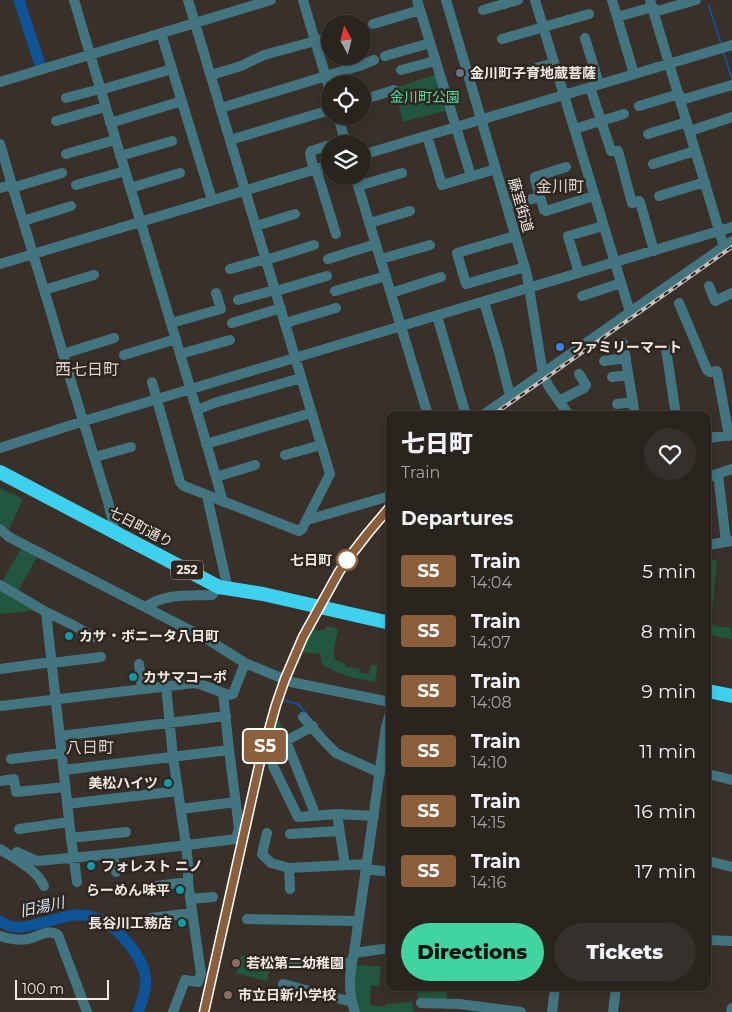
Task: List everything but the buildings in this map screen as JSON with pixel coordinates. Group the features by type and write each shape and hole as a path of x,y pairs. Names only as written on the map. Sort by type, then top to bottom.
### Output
{"highway":[{"name":"七日町通り","path":"0,472 224,588 263,594 386,622"},
{"path":"711,692 732,696"}],"street":[{"path":"74,0 223,502"},
{"path":"152,382 180,482 184,486 299,532 302,529 330,474 188,0"},
{"path":"0,82 271,0"},
{"path":"303,0 326,75"},
{"name":"藤室街道","path":"446,0 525,267 543,374 546,382 566,411"},
{"path":"483,10 518,0"},
{"path":"535,0 630,312"},
{"path":"612,0 634,74"},
{"path":"617,17 652,6 696,0"},
{"path":"373,24 419,5 471,176"},
{"path":"489,411 728,244 719,231 652,6"},
{"path":"502,39 589,14"},
{"path":"161,33 212,200"},
{"path":"585,38 601,122 612,151 618,151 632,203 640,202 654,251"},
{"path":"211,75 241,66 264,55 321,39"},
{"path":"385,56 430,43"},
{"path":"371,152 726,47"},
{"path":"329,75 374,60"},
{"path":"401,70 436,60"},
{"path":"522,72 554,62"},
{"path":"66,98 172,69"},
{"path":"221,108 321,78"},
{"path":"639,106 732,85"},
{"path":"371,97 394,90"},
{"path":"110,123 182,101"},
{"path":"56,121 105,107"},
{"path":"230,140 321,113"},
{"path":"574,130 624,114"},
{"path":"648,134 732,117"},
{"path":"427,136 442,185 496,169"},
{"path":"66,154 115,140"},
{"path":"120,156 172,140"},
{"path":"0,144 95,457 114,522 114,531"},
{"path":"321,148 311,151 310,154 336,234"},
{"path":"653,164 696,151"},
{"path":"566,166 535,176 544,210 546,211 594,196"},
{"path":"0,264 321,167"},
{"path":"76,185 125,171"},
{"path":"371,178 402,172"},
{"path":"0,188 62,173"},
{"path":"130,188 180,173"},
{"path":"659,196 704,182"},
{"path":"358,185 427,411"},
{"path":"507,206 540,197"},
{"path":"23,221 71,206"},
{"path":"370,223 410,212"},
{"path":"256,226 295,214"},
{"path":"579,273 568,236 603,226"},
{"path":"0,448 732,227"},
{"path":"515,236 457,252 466,284 525,267"},
{"path":"328,259 376,244"},
{"path":"230,269 314,245"},
{"path":"381,260 430,245"},
{"path":"44,290 94,275"},
{"path":"238,300 327,276"},
{"path":"335,291 386,276"},
{"path":"391,293 441,277"},
{"path":"582,296 621,284"},
{"path":"709,286 715,301 732,293"},
{"path":"171,322 221,309 216,293"},
{"path":"484,302 510,396"},
{"path":"678,303 707,370 710,372 717,371 730,436 711,438"},
{"path":"232,323 281,308"},
{"path":"286,324 336,308"},
{"path":"438,316 465,411"},
{"path":"63,354 114,338"},
{"path":"124,355 176,339"},
{"path":"180,354 230,340"},
{"path":"623,343 634,411"},
{"path":"666,349 675,411"},
{"path":"604,361 626,358"},
{"path":"559,401 584,388 586,385 579,374"},
{"path":"612,376 628,374"},
{"path":"197,410 214,403 301,378"},
{"path":"617,404 633,402"},
{"path":"206,444 311,414"},
{"path":"285,455 321,445"},
{"path":"95,457 131,447"},
{"path":"216,477 256,465"},
{"path":"711,545 729,542 712,475 732,469"},
{"path":"145,607 154,601 166,598 212,594 224,588 207,496"},
{"path":"307,520 386,497"},
{"path":"0,529 9,536 207,639 245,663 291,682 386,701"},
{"path":"0,585 94,637"},
{"path":"46,612 70,838 77,882"},
{"path":"0,669 101,657"},
{"path":"0,706 56,698 200,684 229,695 233,694 245,663"},
{"path":"139,664 142,689"},
{"path":"166,686 173,757 186,845 190,899 201,974 198,982 185,980 173,1012"},
{"path":"17,852 37,861 236,839 239,828 223,693"},
{"path":"60,736 226,716"},
{"path":"303,717 336,753 380,773"},
{"path":"312,726 286,742 316,816"},
{"path":"283,984 353,1007 350,990 353,958 380,773 386,763 386,727"},
{"path":"64,770 229,750"},
{"path":"11,759 62,753"},
{"path":"273,766 298,818 337,814 374,816"},
{"path":"711,775 732,780"},
{"path":"0,781 14,779 16,792 65,787"},
{"path":"67,804 178,791"},
{"path":"181,809 236,802"},
{"path":"337,814 345,865"},
{"path":"19,829 69,822"},
{"path":"290,834 339,830"},
{"path":"70,838 126,832"},
{"path":"268,833 262,854 271,863 289,868 345,865 366,866 386,871"},
{"path":"0,849 33,871 41,879 44,886"},
{"path":"113,854 116,872"},
{"path":"711,862 732,867"},
{"path":"289,868 290,889"},
{"path":"148,886 188,882"},
{"path":"190,899 213,897"},
{"path":"152,918 192,913"},
{"path":"247,919 358,922"},
{"path":"0,936 17,940 28,939 47,932 56,933 87,1012"},
{"path":"711,940 732,941"},
{"path":"291,962 353,958 386,949"},
{"path":"552,1012 555,991"},
{"path":"613,1012 616,991"},
{"path":"421,1003 466,1009 521,1012"},
{"path":"731,1012 732,1008"}],"green space":[{"name":"金川町公園","path":"438,74 449,110 403,122 394,88"},
{"path":"0,488 23,499 9,529 0,523"},
{"path":"23,545 39,554 17,593 41,610 0,614 0,585"},
{"path":"711,560 717,560 711,621"},
{"path":"711,621 715,626 731,628 732,639 713,636 711,634"},
{"path":"313,623 317,631 325,629 327,626 338,629 334,659 344,663 346,667 360,669 359,672 369,674 371,665 377,666 375,682 349,677 322,664 320,654 300,650"},
{"path":"276,716 288,737 266,748 273,721"},
{"path":"247,954 271,959 267,981 236,973 240,957"},
{"path":"355,965 381,966 379,986 371,985 370,1005 385,1007 386,1004 412,1002 414,1012 357,1012 353,997"},
{"path":"418,991 447,992 446,1003 419,1001"}],"waterway":[{"path":"19,0 40,65"},
{"path":"709,6 721,44"},
{"path":"723,51 732,79"},
{"path":"278,699 298,704 314,723"},
{"name":"旧湯川","path":"0,921 12,927 20,927 74,915 83,915 101,920 109,925 128,944 143,966 146,980 144,995 138,1012"}],"railway":[{"path":"499,411 732,247"},
{"path":"204,1012 259,766 285,679 303,637 347,560 386,512"}],"train":[{"name":"S5","path":"204,1012 259,766 285,679 303,637 339,572 386,512"}],"place":[{"name":"金川町子育地蔵菩薩","path":"460,73"},
{"name":"ファミリーマート","path":"560,347"},
{"name":"七日町","path":"347,560"},
{"name":"カサ・ボニータ八日町","path":"69,636"},
{"name":"カサマコーポ","path":"133,677"},
{"name":"美松ハイツ","path":"168,783"},
{"name":"フォレスト ニノ","path":"91,866"},
{"name":"らーめん味平","path":"180,890"},
{"name":"長谷川工務店","path":"182,923"},
{"name":"若松第二幼稚園","path":"236,963"},
{"name":"市立日新小学校","path":"228,995"}],"district":[{"name":"金川町","path":"560,186"},
{"name":"西七日町","path":"87,369"},
{"name":"八日町","path":"90,747"}]}
